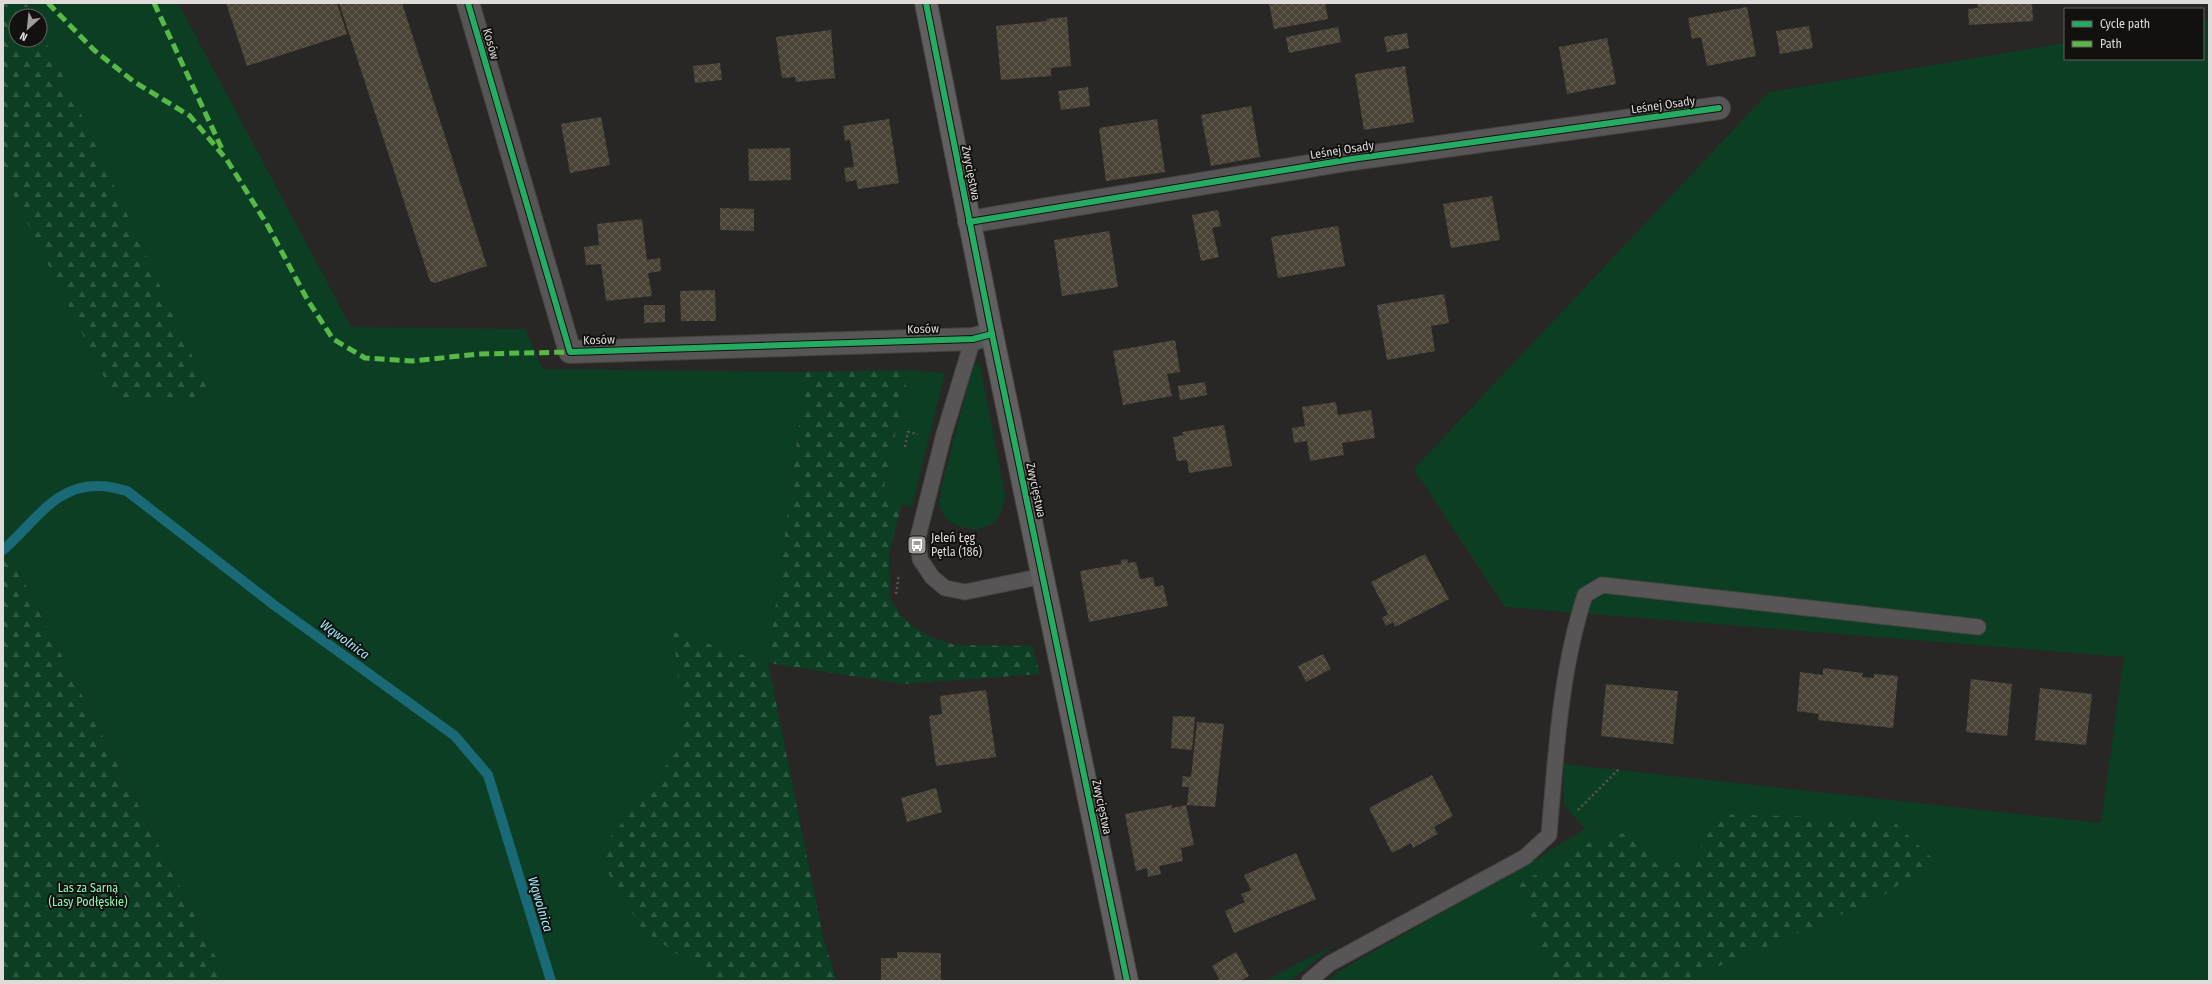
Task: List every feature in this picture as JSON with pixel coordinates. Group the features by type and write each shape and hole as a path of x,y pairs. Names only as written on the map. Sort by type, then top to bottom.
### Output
{"street":[{"name":"Kosów","path":"468,3 570,352 982,337"},
{"name":"Zwycięstwa","path":"926,3 970,222 982,337 1043,576 1127,981"},
{"name":"Leśnej Osady","path":"970,222 1352,159 1719,108"}],"lane":[{"path":"982,337 944,434 918,537 920,559 932,577 945,588 965,592 1043,576"},
{"path":"1309,981 1329,964 1525,857 1549,835 1557,730 1576,621 1585,594 1602,585 1978,627"}],"path":[{"path":"1573,815 1619,770"}],"green space":[{"path":"3,3 178,3 351,327 525,329 543,369 806,372 768,663 824,942 837,981 228,981 3,540"},
{"path":"3,3 26,3 29,8 8,8 8,48 48,48 48,47 70,90 211,397 114,397 3,174"},
{"path":"2209,20 2209,981 1326,981 1339,971 1538,858 1585,829 1564,804 1563,764 2101,823 2124,657 1505,607 1414,469 1769,92 2064,43 2064,60 2204,60 2204,21"},
{"path":"976,362 980,366 1005,494 1002,509 997,519 987,526 979,529 971,529 955,525 949,520 943,514 940,507 940,502 941,488 970,378"},
{"path":"909,370 945,373 912,507 882,498"},
{"path":"909,370 882,497 902,504 889,553 890,599 901,615 916,629 933,638 955,645 1032,646 1040,674 904,684 768,663 806,372"},
{"name":"Las za Sarną (Lasy Podłęskie)","path":"3,540 14,562 228,981 3,981"},
{"path":"673,632 768,663 824,942 837,981 715,981 642,929 597,855 685,741"},
{"path":"1714,814 1891,819 1934,860 1881,897 1745,956 1680,981 1565,981 1554,979 1519,885 1584,844 1627,832 1658,866 1696,859"},
{"path":"1336,944 1290,981 1264,981"}],"building":[{"path":"226,3 337,3 347,34 247,66"},
{"path":"339,3 402,3 487,266 435,283 430,281"},
{"path":"1269,3 1325,3 1328,19 1274,29"},
{"path":"1977,3 2032,3 2033,21 1969,25 1968,9 1978,8"},
{"path":"1747,7 1756,56 1707,66 1701,37 1692,39 1688,18"},
{"path":"1067,17 1071,66 1051,68 1051,76 1001,80 996,26 1047,21 1046,19"},
{"path":"1809,26 1813,48 1780,54 1776,31"},
{"path":"1338,27 1341,42 1289,53 1286,37"},
{"path":"831,30 835,78 796,82 795,77 782,78 776,37"},
{"path":"1407,33 1409,48 1387,52 1384,37"},
{"path":"1607,38 1616,84 1567,94 1559,47"},
{"path":"720,63 722,80 695,83 693,66"},
{"path":"1405,66 1414,122 1364,130 1355,74"},
{"path":"1088,87 1090,106 1061,110 1058,91"},
{"path":"1251,106 1260,157 1211,166 1201,115"},
{"path":"601,117 610,165 570,173 561,124"},
{"path":"889,119 899,183 858,189 856,180 846,182 844,168 854,167 850,140 845,141 843,126"},
{"path":"1157,119 1165,172 1106,181 1099,128"},
{"path":"790,148 791,180 749,181 748,149"},
{"path":"1492,196 1500,240 1451,248 1443,204"},
{"path":"720,208 754,209 754,231 720,230"},
{"path":"1218,210 1221,226 1212,228 1219,257 1201,261 1192,215"},
{"path":"642,219 647,260 660,258 661,271 648,273 652,296 606,301 601,264 586,265 584,247 599,245 597,224"},
{"path":"1338,226 1345,266 1278,278 1271,237"},
{"path":"1109,231 1118,287 1062,296 1054,240"},
{"path":"715,290 716,321 681,321 680,291"},
{"path":"1444,294 1449,323 1431,326 1435,351 1387,360 1377,305"},
{"path":"644,305 665,305 665,322 644,323"},
{"path":"1175,340 1180,372 1167,374 1172,396 1123,405 1113,351"},
{"path":"1205,382 1207,395 1180,400 1178,386"},
{"path":"1336,402 1338,415 1371,410 1375,438 1342,443 1344,455 1310,461 1307,441 1294,443 1292,428 1305,426 1302,407"},
{"path":"1224,425 1232,466 1189,473 1187,460 1177,461 1173,437 1183,435 1182,432"},
{"path":"1425,554 1449,599 1395,627 1393,622 1386,626 1382,618 1388,614 1371,582"},
{"path":"1127,559 1128,563 1136,562 1140,579 1153,577 1155,587 1163,585 1168,606 1089,622 1080,571 1121,564 1121,560"},
{"path":"1323,654 1331,669 1306,682 1298,666"},
{"path":"1823,668 1863,673 1862,677 1874,678 1874,674 1898,676 1893,728 1818,720 1819,714 1797,711 1800,672 1823,675"},
{"path":"1971,679 2012,684 2007,736 1966,732"},
{"path":"1606,684 1678,691 1673,744 1601,736"},
{"path":"2040,688 2092,694 2086,745 2035,740"},
{"path":"986,690 996,757 936,766 929,716 942,714 940,696"},
{"path":"1173,716 1195,717 1192,750 1171,748"},
{"path":"1197,722 1224,724 1215,807 1187,805 1189,787 1182,787 1183,776 1191,777"},
{"path":"1432,775 1453,816 1434,827 1438,834 1413,848 1411,843 1392,853 1369,808"},
{"path":"936,788 942,812 907,822 901,798"},
{"path":"1172,805 1172,808 1186,805 1194,845 1181,848 1183,861 1159,866 1161,874 1148,877 1147,868 1136,871 1125,814"},
{"path":"1296,853 1316,899 1234,933 1225,911 1245,902 1241,894 1251,890 1244,875"},
{"path":"897,952 941,953 941,981 881,981 881,958 897,958"},
{"path":"1236,952 1249,976 1240,981 1220,981 1212,966"}],"waterway":[{"name":"Wąwolnica","path":"3,550 46,508 57,499 70,492 84,487 100,486 127,491 274,605 455,736 488,775 551,981"}],"marked path":[{"path":"48,3 94,50 133,81 190,116 227,160 268,226 307,299 333,339 365,358 412,361 479,354 570,352"},
{"path":"154,3 223,151"}],"cycle path":[{"path":"468,3 570,352 973,339 992,334"},
{"path":"926,3 992,334 1127,981"},
{"path":"969,222 1352,159 1719,108"}],"place":[{"name":"Jeleń Łęg Pętla (186)","path":"917,545"}]}
